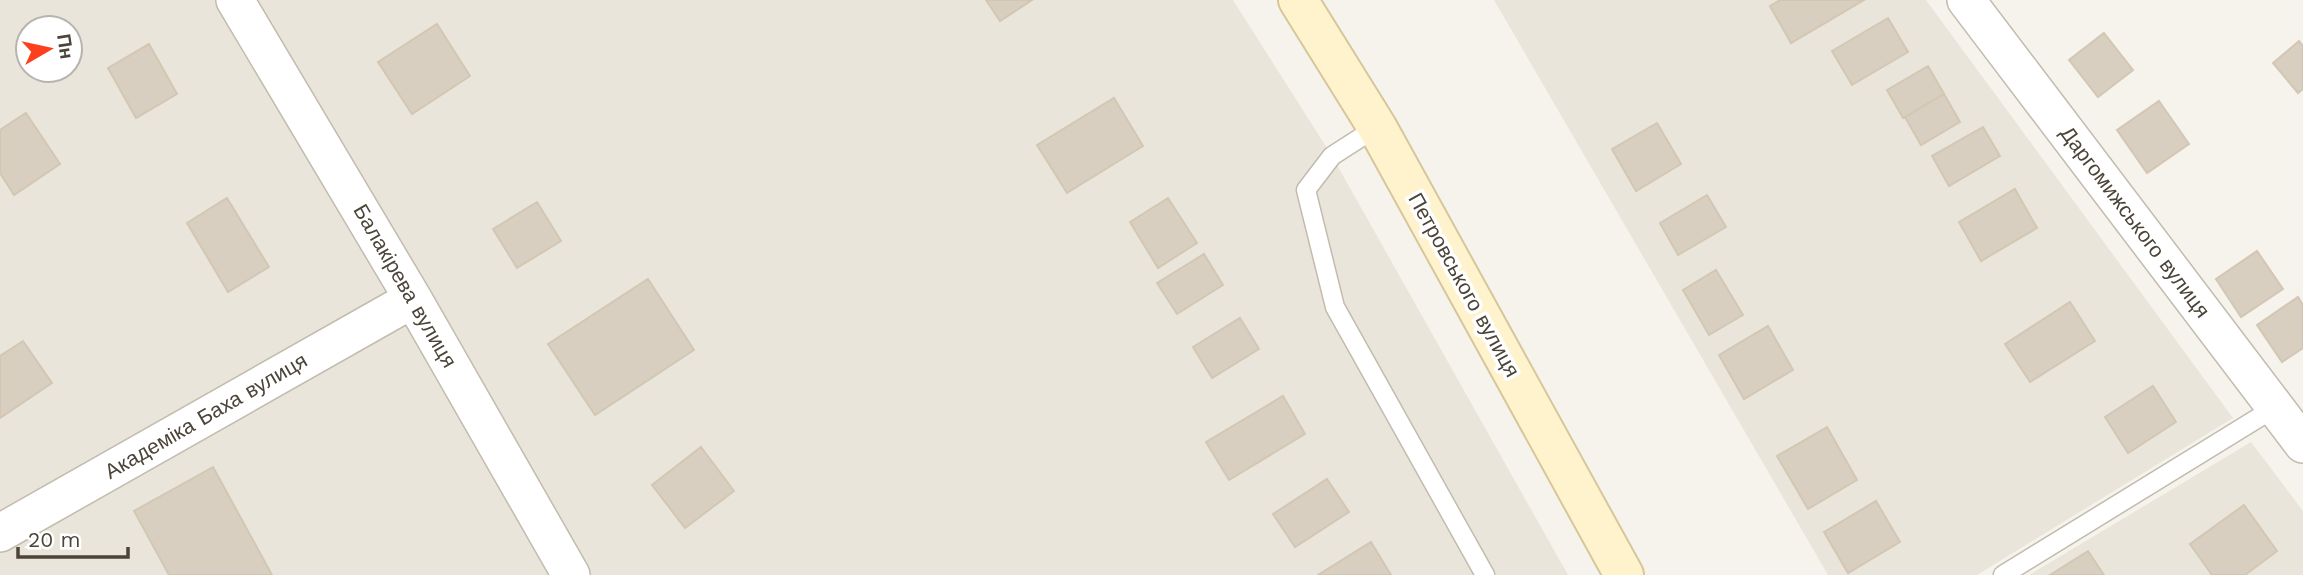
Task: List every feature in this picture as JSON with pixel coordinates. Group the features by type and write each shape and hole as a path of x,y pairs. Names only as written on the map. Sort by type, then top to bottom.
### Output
{"main road":[{"name":"Петровського вулиця","path":"1298,0 1377,127 1624,575"}],"street":[{"name":"Балакірева вулиця","path":"234,0 413,299 571,575"},
{"name":"Даргомижського вулиця","path":"1966,0 2303,444"},
{"name":"Академіка Баха вулиця","path":"0,533 413,299"}],"lane":[{"path":"1377,127 1332,156 1306,190 1335,307 1485,575"},
{"path":"2003,575 2276,407"}],"shaded area":[{"path":"0,0 1233,0 1332,156 1568,575 0,575"},
{"path":"1494,0 1926,0 2233,418 1977,575 1828,575"},
{"path":"2251,442 2303,511 2303,575 2029,575"}],"building":[{"path":"986,0 1032,0 1000,21"},
{"path":"1780,0 1864,0 1791,43 1770,6"},
{"path":"1888,18 1908,52 1852,85 1832,51"},
{"path":"437,24 470,76 412,114 378,62"},
{"path":"2104,33 2133,70 2098,97 2069,60"},
{"path":"2299,41 2303,46 2303,89 2298,93 2273,63"},
{"path":"149,44 177,94 136,118 108,68"},
{"path":"1928,66 1944,94 1903,118 1887,90"},
{"path":"1944,94 1960,122 1921,145 1905,117"},
{"path":"1114,98 1143,146 1067,193 1037,145"},
{"path":"2159,101 2189,144 2147,173 2117,130"},
{"path":"26,113 60,164 14,195 0,173 0,130"},
{"path":"1657,123 1681,164 1636,191 1612,149"},
{"path":"1983,127 2000,156 1949,186 1932,156"},
{"path":"2015,189 2037,228 1981,261 1959,222"},
{"path":"1707,195 1726,227 1678,255 1660,223"},
{"path":"227,198 269,267 228,292 187,223"},
{"path":"1168,198 1197,243 1158,268 1130,222"},
{"path":"537,202 561,241 517,268 493,229"},
{"path":"2257,251 2283,289 2241,317 2216,279"},
{"path":"1204,254 1223,285 1177,314 1157,283"},
{"path":"1716,270 1743,315 1709,335 1683,290"},
{"path":"648,279 694,350 595,415 548,344"},
{"path":"2298,297 2303,305 2303,348 2282,362 2257,325"},
{"path":"2070,302 2095,341 2030,382 2005,344"},
{"path":"1240,318 1259,349 1212,378 1193,347"},
{"path":"1768,326 1793,370 1744,399 1719,355"},
{"path":"23,341 52,383 0,418 0,356"},
{"path":"2153,386 2176,422 2128,453 2105,417"},
{"path":"1283,396 1305,434 1229,480 1206,442"},
{"path":"1827,427 1857,480 1808,509 1777,456"},
{"path":"701,447 734,491 685,528 652,485"},
{"path":"213,467 272,575 169,575 134,511"},
{"path":"1327,479 1349,512 1295,547 1273,514"},
{"path":"1876,501 1900,542 1848,573 1824,532"},
{"path":"2244,505 2277,551 2245,575 2212,575 2190,544"},
{"path":"1371,542 1391,575 1318,575"},
{"path":"2088,551 2104,575 2050,575"}]}
